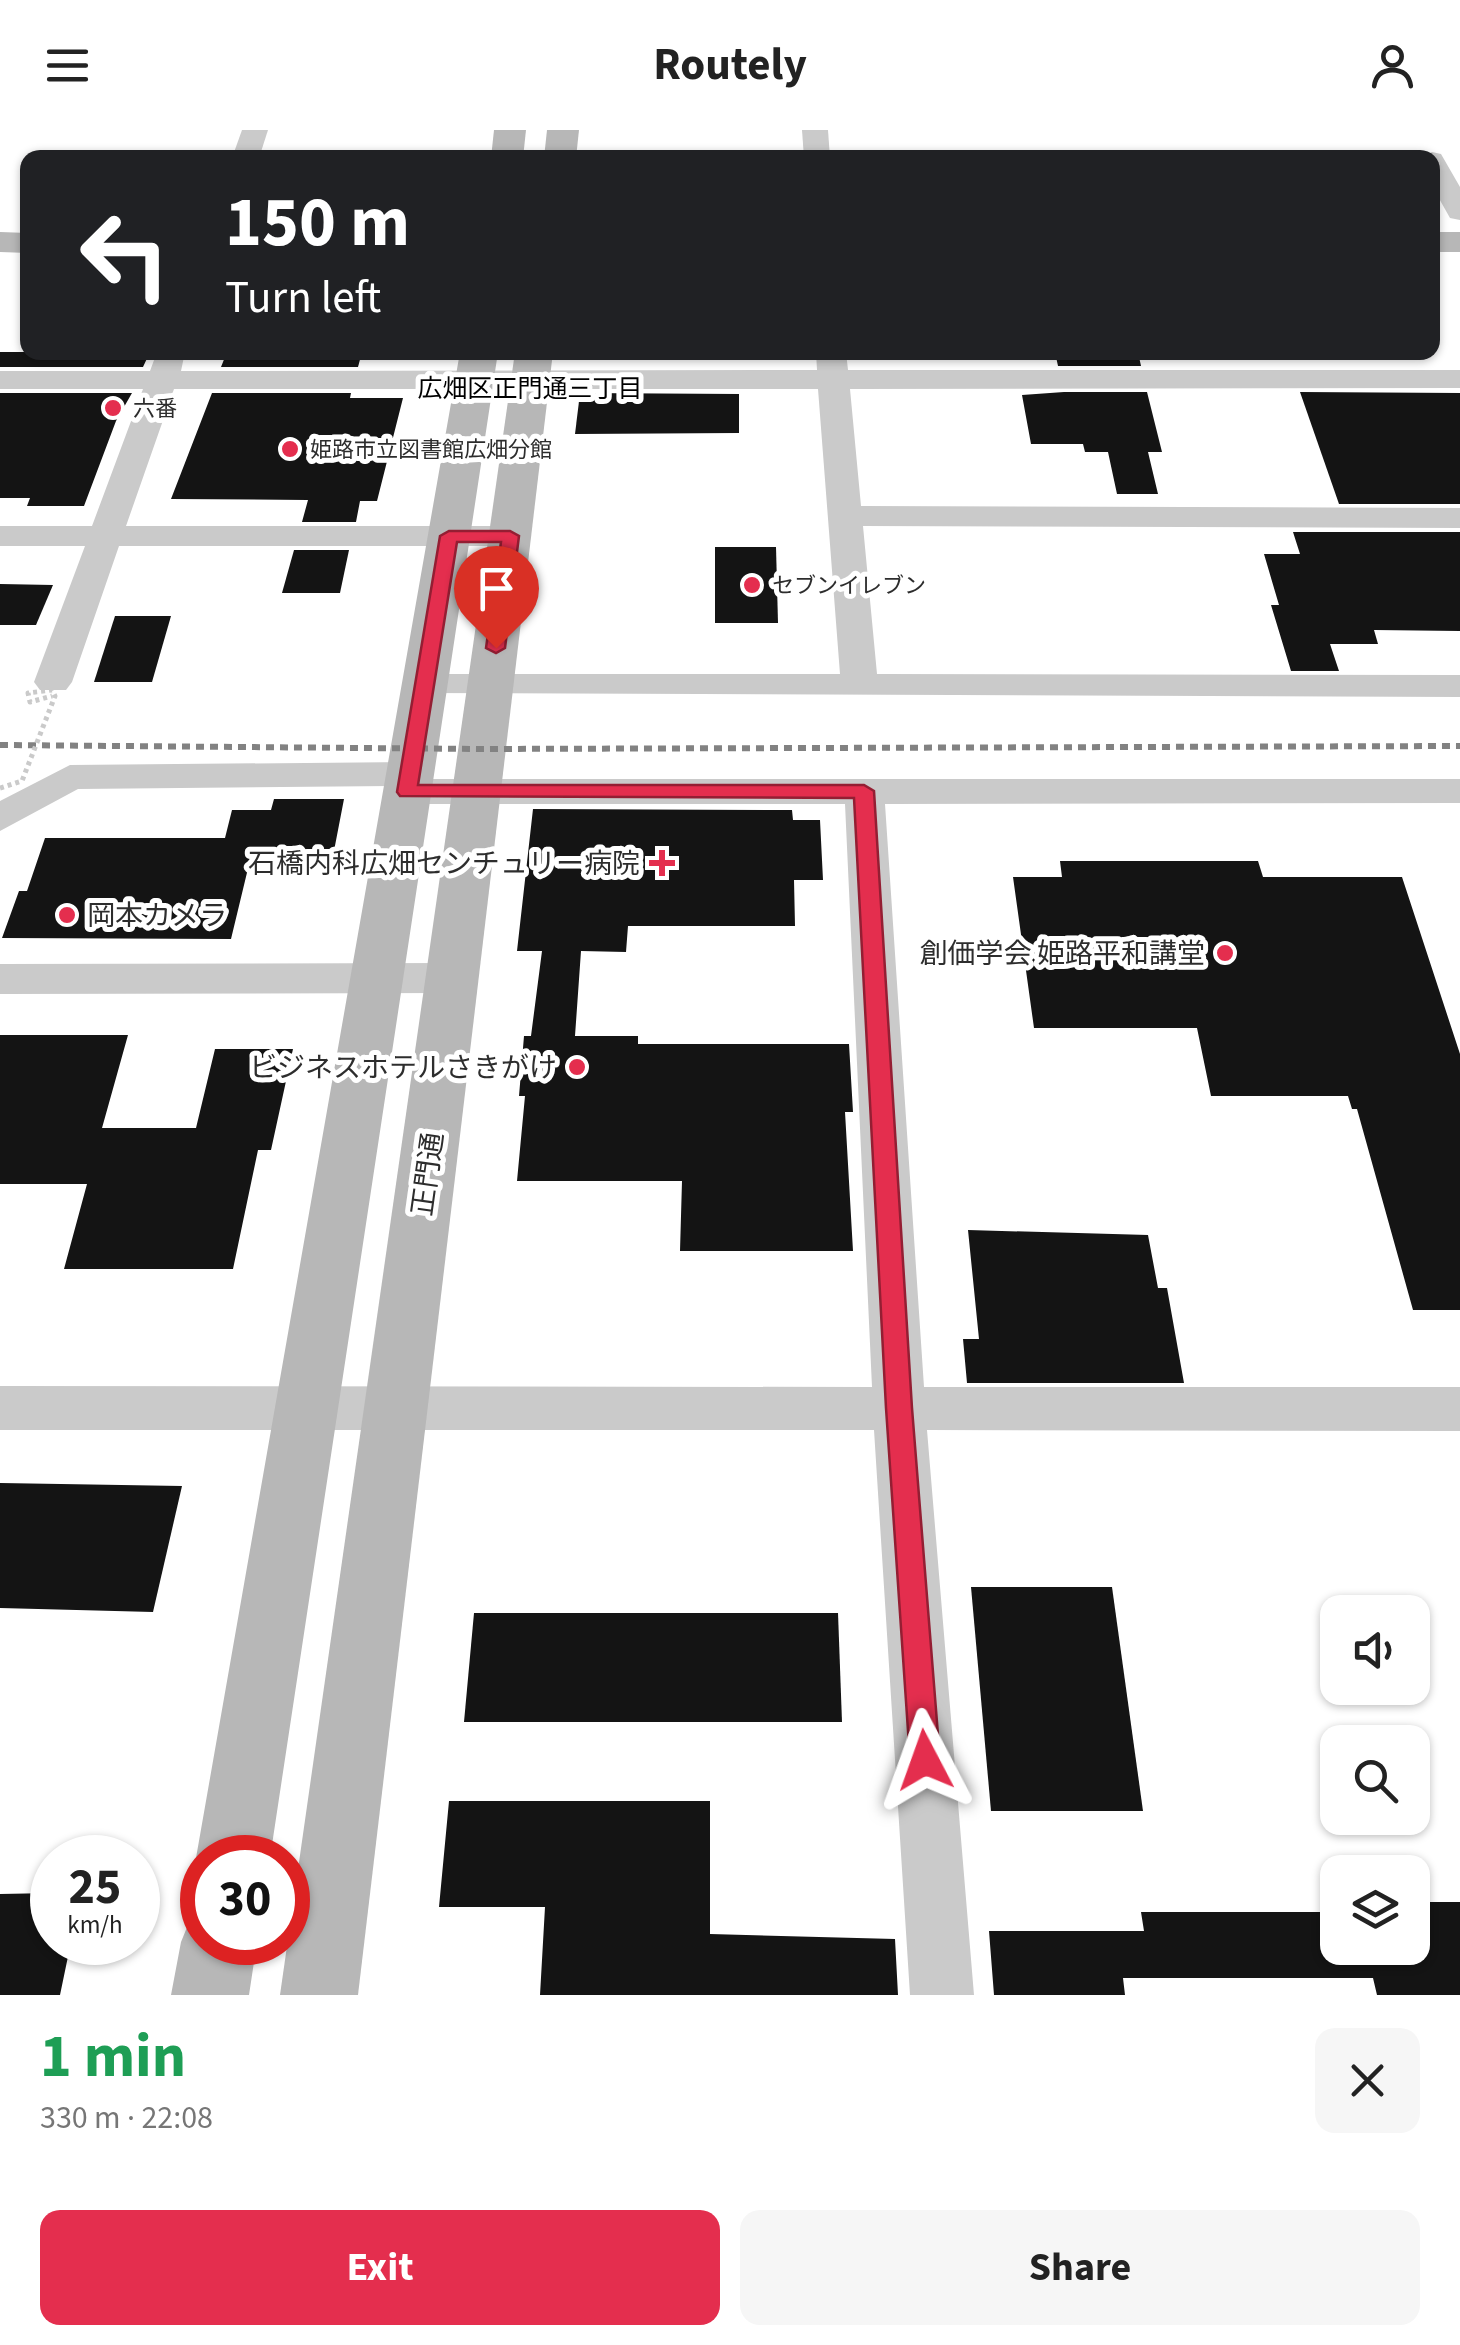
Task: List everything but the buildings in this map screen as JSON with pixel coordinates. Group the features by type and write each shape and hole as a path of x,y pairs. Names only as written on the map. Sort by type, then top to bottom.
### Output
{"street":[{"path":"1440,174 1460,212"},
{"path":"52,688 166,366"},
{"path":"0,380 166,366 832,366 1460,379"},
{"path":"237,1835 476,366"},
{"name":"正門通","path":"320,1995 532,366"},
{"path":"832,366 859,685"},
{"path":"845,516 1460,518"},
{"path":"0,536 510,536"},
{"path":"424,685 1460,686"},
{"path":"0,818 70,776 408,783 477,791 1460,791"},
{"path":"864,791 899,1408 942,1995"},
{"path":"0,979 452,978"},
{"path":"0,1408 1460,1409"},
{"path":"210,1995 215,1965"}],"path":[{"path":"0,788 22,781 55,696 52,690 42,688 28,693 26,698 38,703 52,688"}],"railway":[{"path":"0,745 482,749 1460,746"}],"place":[{"name":"六番","path":"113,408"},
{"name":"姫路市立図書館広畑分館","path":"290,449"},
{"name":"セブンイレブン","path":"752,585"},
{"name":"石橋内科広畑センチュリー病院","path":"662,863"},
{"name":"岡本カメラ","path":"67,915"},
{"name":"創価学会 姫路平和講堂","path":"1225,953"},
{"name":"ビジネスホテルさきがけ","path":"577,1067"}],"district":[{"name":"広畑区正門通三丁目","path":"530,388"}],"route":[{"path":"496,648 510,536 449,536 407,792 864,791 899,1408 925,1760"}]}
